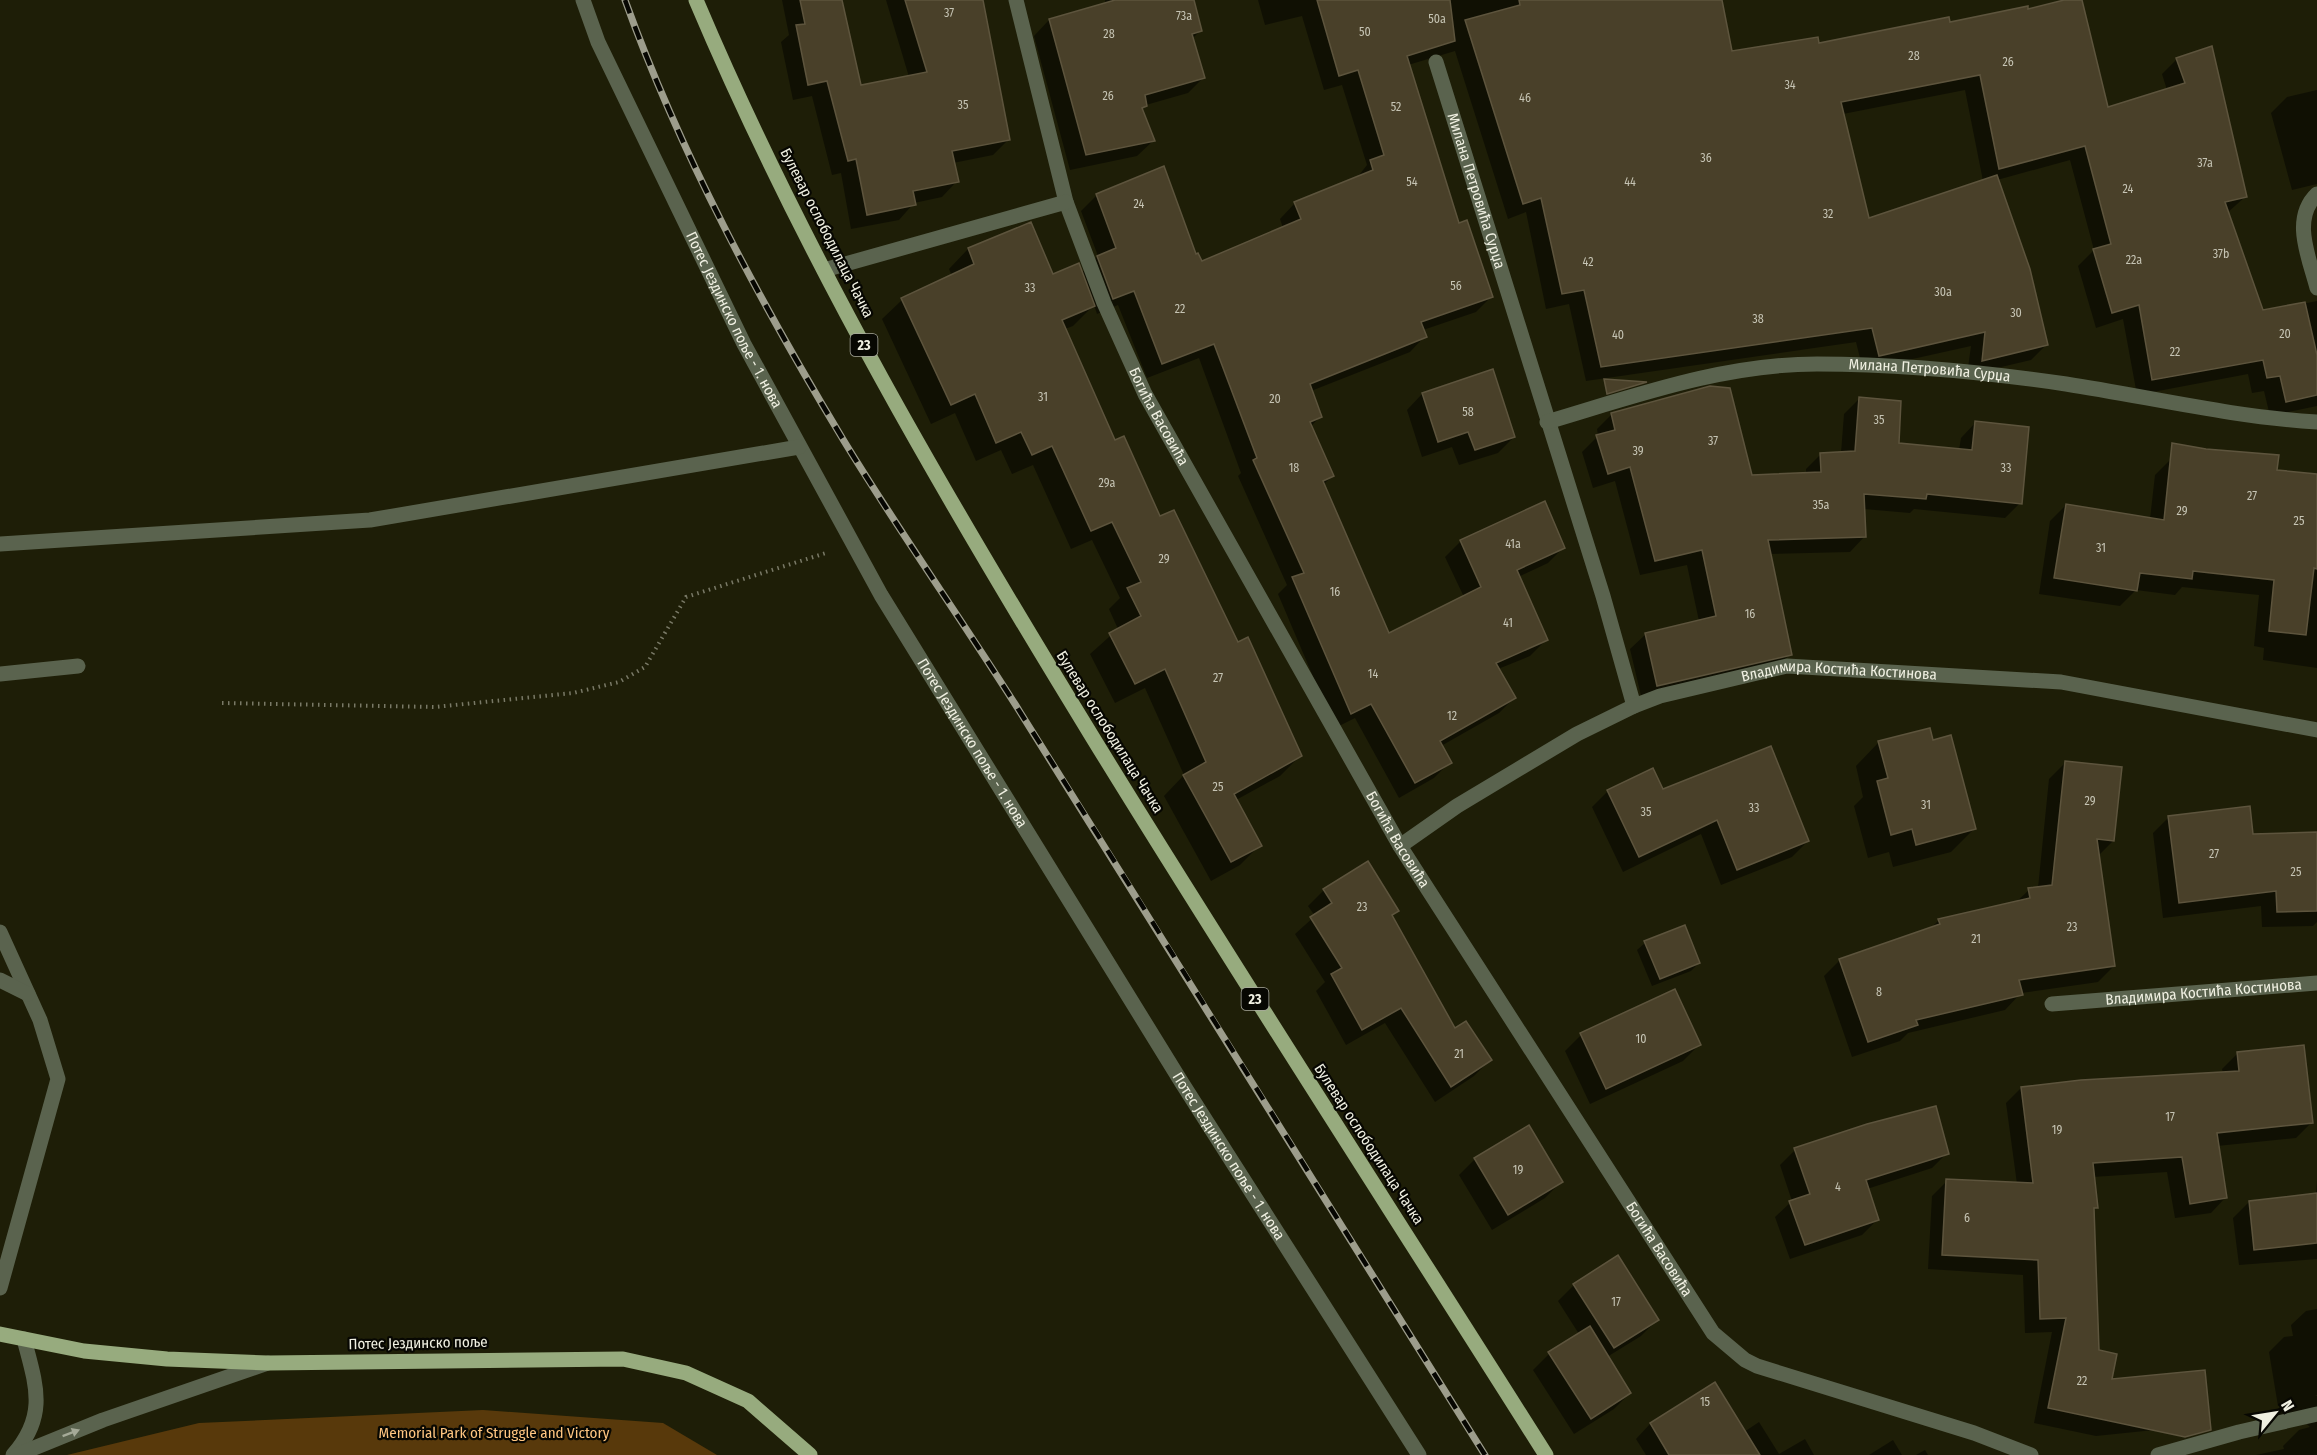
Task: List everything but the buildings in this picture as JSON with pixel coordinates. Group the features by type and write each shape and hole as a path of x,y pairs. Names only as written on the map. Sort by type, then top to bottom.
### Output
{"main road":[{"name":"Булевар ослободилаца Чачка","path":"696,0 727,73 824,270 924,456 1025,628 1242,978 1545,1455"},
{"name":"Потес Јездинско поље","path":"0,1334 84,1350 167,1359 268,1363 624,1359 686,1373 748,1401 810,1455"}],"street":[{"name":"Потес Јездинско поље - 1. нова","path":"583,0 598,42 744,344 852,545 1176,1073 1419,1455"},
{"name":"Богића Васовића","path":"1016,0 1066,202 1104,303 1144,394 1400,846 1713,1333 1745,1360 1757,1366 1974,1433 2031,1455"},
{"name":"Милана Петровића Сурџа","path":"1436,62 1603,596 1634,706"},
{"path":"2317,194 2308,202 2302,218 2317,288"},
{"path":"824,270 1066,202"},
{"name":"Милана Петровића Сурџа","path":"1547,422 1694,379 1728,372 1816,364 1928,370 2022,379 2186,407 2317,422"},
{"path":"0,544 370,520 799,447"},
{"path":"0,674 78,666"},
{"name":"Владимира Костића Костинова","path":"1400,846 1457,806 1577,734 1634,706 1660,696 1787,666 2061,682 2317,730"},
{"path":"0,932 40,1020 58,1079 0,1288"},
{"path":"0,980 28,994"},
{"name":"Владимира Костића Костинова","path":"2052,1004 2317,983"},
{"path":"15,1455 30,1432 37,1405 36,1387 24,1339"},
{"path":"15,1455 103,1420 268,1363"},
{"path":"2158,1455 2317,1414"}],"path":[{"path":"222,703 435,706 573,693 619,682 645,667 686,597 852,545"}],"green space":[{"name":"Memorial Park of Struggle and Victory","path":"483,1410 663,1423 717,1455 67,1455 199,1423"}],"railway":[{"path":"625,0 647,58 696,170 752,280 812,388 865,475 1079,805 1485,1455"}]}
